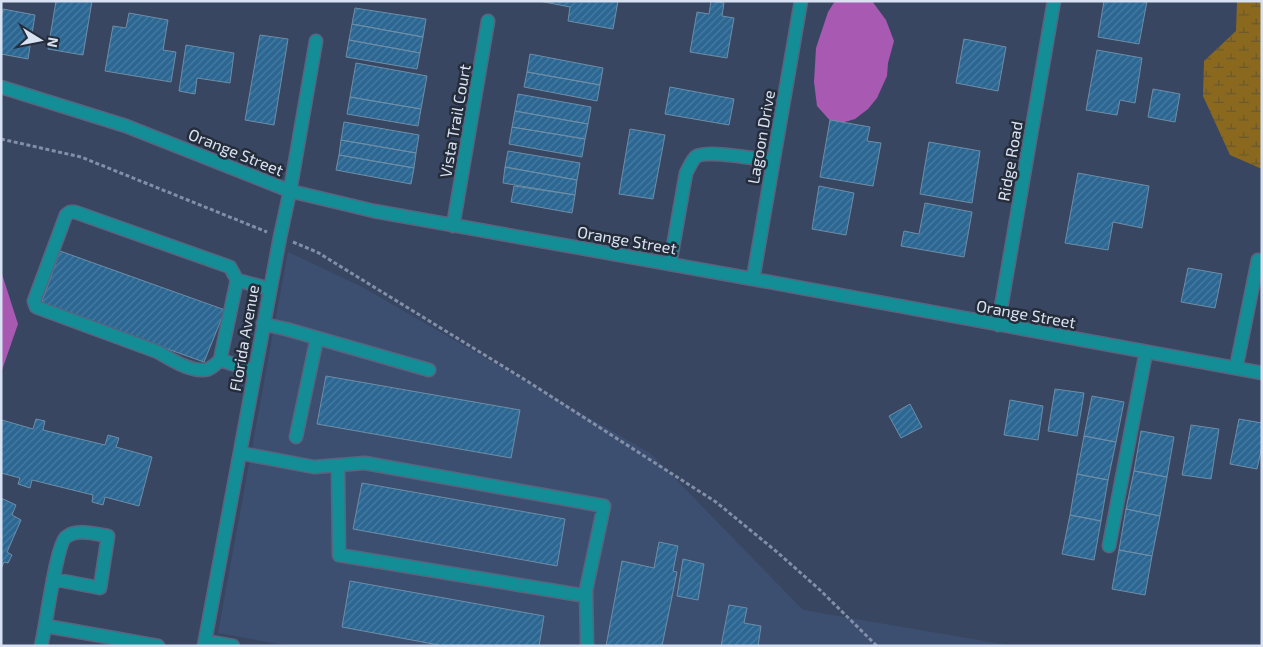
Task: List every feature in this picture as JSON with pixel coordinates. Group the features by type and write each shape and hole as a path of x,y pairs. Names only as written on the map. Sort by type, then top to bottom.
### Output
{"street":[{"name":"Lagoon Drive","path":"753,279 800,1"},
{"name":"Ridge Road","path":"998,325 1054,1"},
{"name":"Vista Trail Court","path":"453,226 488,21"},
{"name":"Florida Avenue","path":"205,643 263,324 290,191 316,41"},
{"name":"Orange Street","path":"1,87 126,126 290,191 374,211 1262,373"},
{"path":"670,264 686,173 697,156 711,154 773,161"},
{"path":"70,212 75,212 230,267 237,280 220,360 213,366 203,370 177,364 158,352 36,307 34,301 66,215 70,212"},
{"path":"1236,368 1258,260"},
{"path":"237,280 270,290"},
{"path":"263,324 429,370"},
{"path":"296,437 317,338"},
{"path":"1109,546 1146,352"},
{"path":"220,360 255,372"},
{"path":"240,453 314,467 365,463 604,506 586,590 587,646"},
{"path":"338,465 339,555 586,596"},
{"path":"41,646 46,626 53,579 59,548 66,537 78,532 108,536 100,588 53,579"},
{"path":"46,626 158,646"},
{"path":"205,643 233,646"}],"path":[{"path":"1,139 81,157 317,252 527,381 716,502 777,552 826,596 877,646"}],"shaded area":[{"path":"835,1 872,1 886,20 894,41 888,63 887,76 877,98 868,109 855,119 834,125 817,106 814,82 816,48 828,12"},
{"path":"288,252 362,287 650,453 803,610 1013,646 290,646 218,633"},
{"path":"1,271 18,324 1,373"}],"green space":[{"path":"1237,1 1262,1 1262,169 1230,155 1203,96 1204,61 1236,31"}],"building":[{"path":"56,1 92,1 83,55 48,49"},
{"path":"539,1 618,1 613,29 568,21 570,7"},
{"path":"711,1 724,3 722,16 734,18 727,58 690,52 697,12 709,14"},
{"path":"1104,1 1147,1 1139,44 1098,37"},
{"path":"355,8 426,19 423,37 352,24"},
{"path":"3,9 35,15 28,59 1,54 1,19"},
{"path":"129,13 168,20 163,50 176,52 171,82 105,71 113,26 126,28"},
{"path":"352,24 423,37 420,53 349,40"},
{"path":"260,35 288,39 274,125 245,120"},
{"path":"964,39 1006,47 998,91 956,83"},
{"path":"349,40 420,53 417,69 346,57"},
{"path":"186,45 234,53 230,83 197,78 195,94 179,91"},
{"path":"1097,50 1142,58 1135,103 1120,100 1117,115 1086,110"},
{"path":"530,54 603,68 600,85 527,72"},
{"path":"356,63 427,76 421,109 350,97"},
{"path":"527,72 600,85 597,101 524,87"},
{"path":"670,87 734,99 729,125 665,114"},
{"path":"1153,89 1180,94 1175,122 1148,117"},
{"path":"518,94 591,107 588,124 515,111"},
{"path":"350,97 421,109 418,126 347,114"},
{"path":"515,111 588,124 585,139 512,127"},
{"path":"830,120 870,127 867,141 881,143 873,186 820,177"},
{"path":"344,122 419,135 416,153 341,140"},
{"path":"512,127 585,139 582,157 509,144"},
{"path":"630,129 665,135 653,199 619,194"},
{"path":"341,140 416,153 414,168 339,155"},
{"path":"929,142 980,151 972,203 920,194"},
{"path":"508,151 580,163 577,180 505,167"},
{"path":"339,155 414,168 411,184 336,170"},
{"path":"505,167 577,180 575,195 503,183"},
{"path":"1078,173 1149,186 1142,228 1113,222 1108,250 1065,243"},
{"path":"514,186 575,195 572,213 511,202"},
{"path":"819,186 854,193 846,235 812,229"},
{"path":"925,203 972,212 964,257 901,246 904,231 919,234"},
{"path":"60,251 225,310 204,362 41,304"},
{"path":"1188,268 1222,274 1215,308 1181,302"},
{"path":"326,376 520,410 511,458 317,424"},
{"path":"1055,389 1084,393 1077,436 1048,431"},
{"path":"1092,396 1124,402 1116,442 1084,436"},
{"path":"1010,400 1043,406 1038,440 1004,435"},
{"path":"910,404 922,427 901,438 889,416"},
{"path":"36,419 45,421 43,430 105,445 108,435 119,438 116,447 152,457 139,506 105,497 103,505 92,502 93,495 32,480 30,488 18,484 20,478 1,473 2,420 33,429"},
{"path":"1239,419 1262,423 1262,446 1257,469 1230,464"},
{"path":"1191,425 1219,429 1211,479 1182,475"},
{"path":"1141,431 1174,437 1167,477 1134,471"},
{"path":"1084,436 1116,442 1108,480 1077,474"},
{"path":"1134,471 1167,477 1160,516 1126,509"},
{"path":"1077,474 1108,480 1101,521 1070,515"},
{"path":"362,483 565,519 557,566 353,529"},
{"path":"1,498 16,505 12,515 21,520 7,552 12,555 8,563 4,562 1,569"},
{"path":"1126,509 1160,516 1152,556 1119,550"},
{"path":"1070,515 1101,521 1094,560 1062,554"},
{"path":"659,542 678,546 673,571 677,572 662,646 606,646 622,561 654,568"},
{"path":"1119,550 1152,556 1145,595 1112,589"},
{"path":"683,559 704,564 698,600 677,596"},
{"path":"350,581 544,616 539,646 444,646 342,627"},
{"path":"729,605 747,608 744,623 761,626 758,646 721,646"}]}
